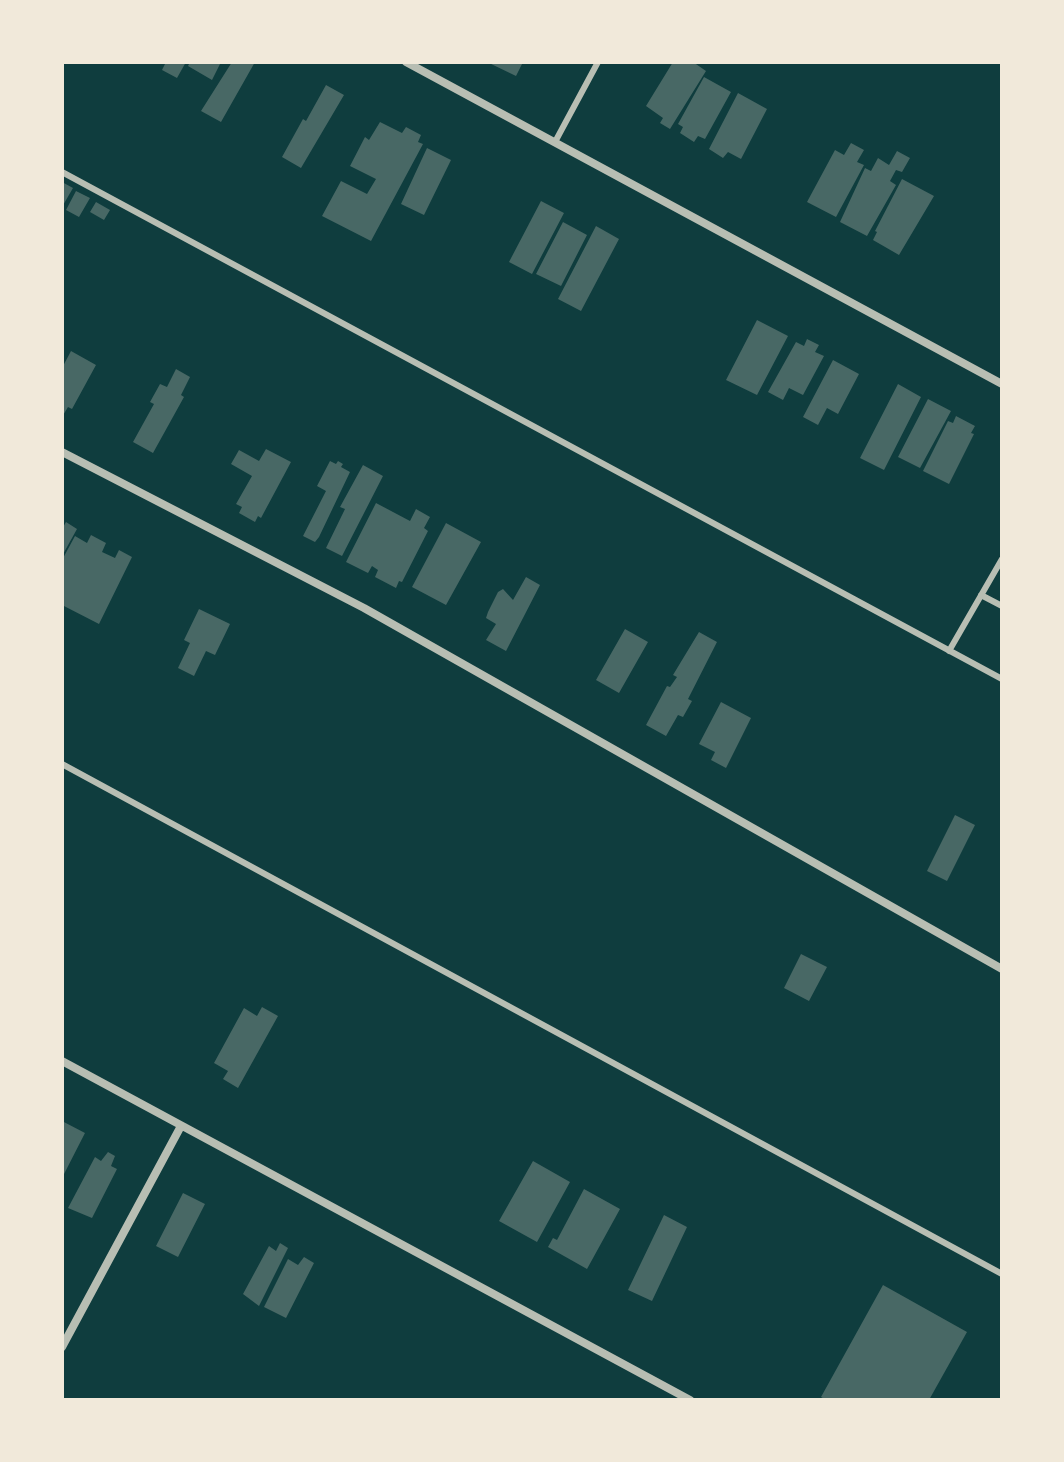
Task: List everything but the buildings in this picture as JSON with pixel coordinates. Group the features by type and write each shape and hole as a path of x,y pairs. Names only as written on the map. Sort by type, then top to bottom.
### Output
{"street":[{"path":"406,62 1002,384"},
{"path":"62,452 364,608 1002,969"},
{"path":"62,1061 690,1400"},
{"path":"62,1347 181,1126"}],"lane":[{"path":"555,142 598,62"},
{"path":"62,172 1002,679"},
{"path":"949,651 1002,559"},
{"path":"981,595 1002,606"},
{"path":"62,764 1002,1274"}]}
